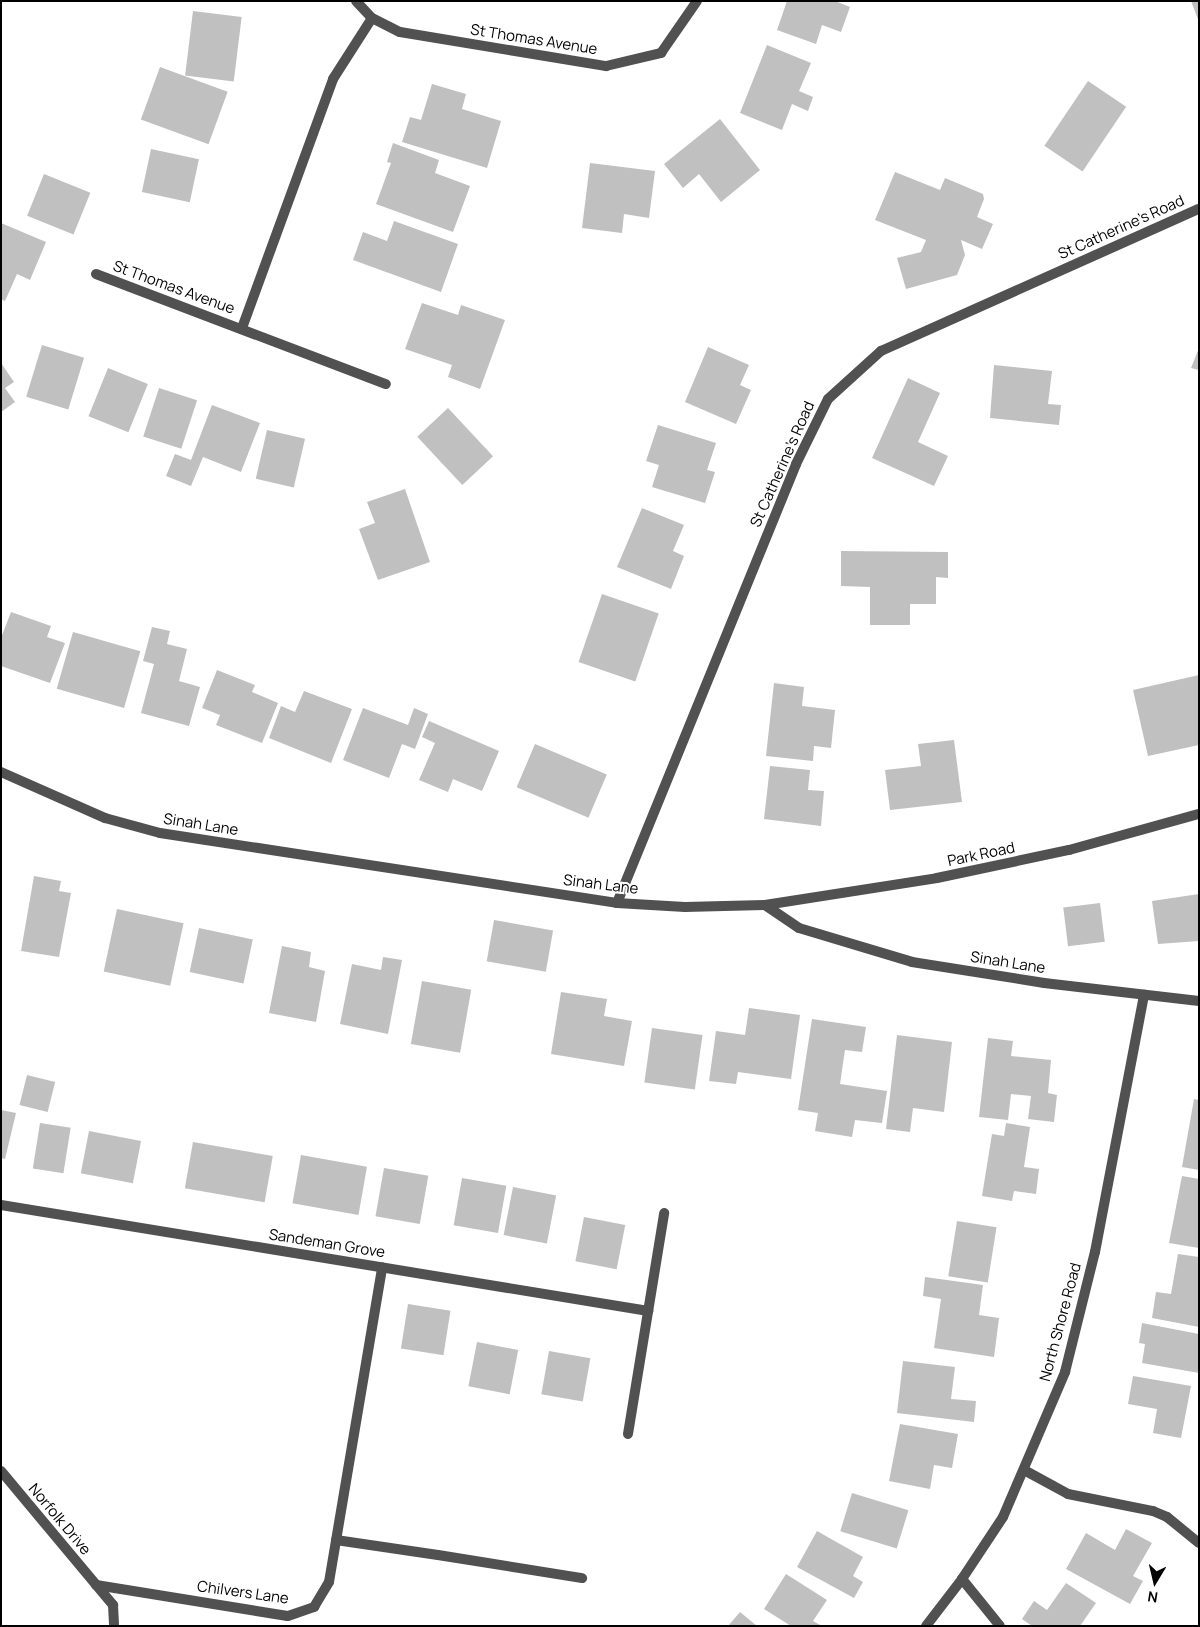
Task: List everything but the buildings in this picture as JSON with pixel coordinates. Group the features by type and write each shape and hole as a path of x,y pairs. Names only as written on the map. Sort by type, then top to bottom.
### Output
{"street":[{"name":"St Thomas Avenue","path":"356,1 372,18 400,32 606,66 661,53 697,1"},
{"name":"St Thomas Avenue","path":"242,328 333,79 372,18"},
{"name":"St Catherine's Road","path":"617,903 796,464 828,399 881,351 1199,209"},
{"name":"St Thomas Avenue","path":"96,274 386,384"},
{"name":"Sinah Lane","path":"1,772 105,818 160,833 617,903 684,907 765,905 799,928 912,962 1199,1001"},
{"name":"Park Road","path":"765,905 937,878 1069,850 1199,814"},
{"name":"North Shore Road","path":"926,1626 962,1579 1003,1517 1068,1363 1095,1252 1144,995"},
{"name":"Sandeman Grove","path":"1,1205 648,1311"},
{"path":"628,1434 664,1213"},
{"name":"Chilvers Lane","path":"96,1585 288,1616 314,1607 329,1582 382,1268"},
{"path":"1024,1470 1068,1494 1160,1514 1199,1544"},
{"name":"Norfolk Drive","path":"1,1471 113,1605 114,1626"},
{"path":"336,1540 582,1578"},
{"path":"962,1579 1000,1626"}]}
